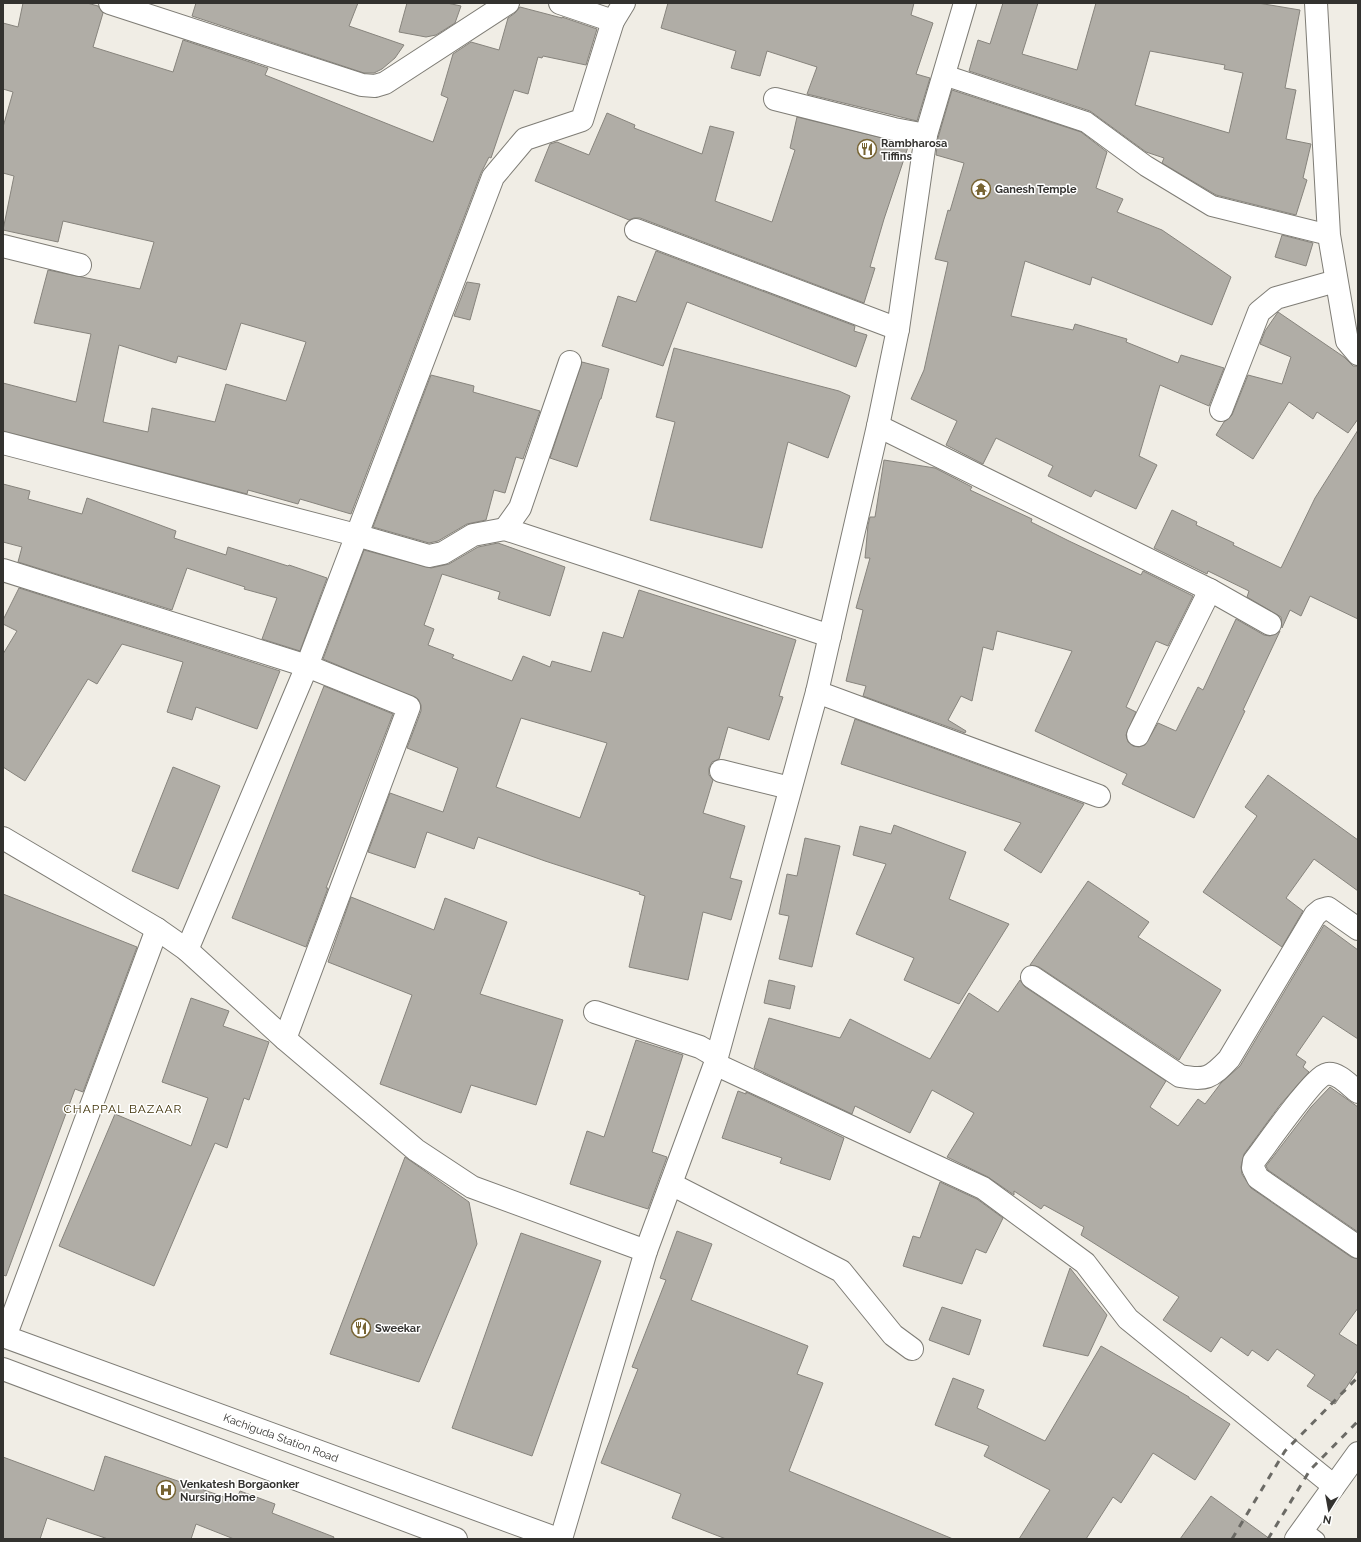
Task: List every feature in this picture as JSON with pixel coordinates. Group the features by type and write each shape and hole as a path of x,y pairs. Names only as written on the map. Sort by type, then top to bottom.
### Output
{"street":[{"path":"110,3 362,84 375,86 385,83 508,3"},
{"path":"186,950 307,666 493,177 525,139 582,120 619,12 560,3"},
{"path":"560,1539 646,1251 716,1060 817,692 878,426 898,328 926,135 965,3"},
{"path":"1316,3 1329,235 1347,340 1358,354"},
{"path":"944,75 1086,122 1146,166 1212,206 1329,235"},
{"path":"775,99 894,129 926,135"},
{"path":"636,230 898,328"},
{"path":"3,246 80,265"},
{"path":"1220,410 1259,312 1276,298 1336,282"},
{"path":"505,529 520,508 570,362"},
{"path":"878,426 1210,590 1270,624"},
{"path":"3,443 356,535 429,556 443,552 474,535 505,529 830,636"},
{"path":"3,570 307,666 409,707 285,1039"},
{"path":"1138,735 1210,590"},
{"path":"817,692 1099,796"},
{"path":"721,771 790,788"},
{"path":"3,839 158,929 186,950 285,1039 416,1150 472,1187 646,1251"},
{"path":"1032,977 1180,1076 1194,1079 1213,1075 1228,1059 1315,915 1321,910 1328,908 1358,929"},
{"path":"4,1336 158,929"},
{"path":"595,1012 700,1047 716,1060 983,1188 1086,1263 1128,1319 1334,1486"},
{"path":"1358,1092 1337,1076 1328,1074 1322,1076 1307,1092 1254,1161 1253,1168 1258,1178 1358,1247"},
{"path":"670,1184 841,1271 893,1335 912,1349"},
{"name":"Kachiguda Station Road","path":"4,1336 560,1539"},
{"path":"3,1369 456,1539"},
{"path":"1306,1535 1334,1486 1358,1453"}],"building":[{"path":"23,3 87,3 98,6 103,13 93,47 173,72 183,40 268,68 265,75 433,142 448,98 441,95 453,54 471,42 499,50 508,18 520,7 562,17 597,29 586,65 543,56 542,58 538,57 528,94 514,90 491,158 489,157 481,173 351,514 300,499 298,504 248,490 247,494 3,431 3,383 76,402 91,334 34,323 48,270 140,289 154,242 63,221 58,242 3,230 14,176 3,173 3,127 13,92 3,89 3,23 18,27","holes":["241,323 306,342 286,401 226,384 215,422 152,408 148,432 103,422 119,345 176,363 178,356 226,370"]},
{"path":"196,3 358,3 349,26 404,45 395,58 382,69 374,73 364,73 192,16"},
{"path":"407,3 447,3 461,6 455,23 436,35 426,37 399,32"},
{"path":"668,3 914,3 911,15 933,23 916,74 930,78 917,121 807,94 817,67 767,51 760,76 731,68 736,51 661,28"},
{"path":"1003,3 1038,3 1022,54 1077,70 1096,3 1258,3 1300,10 1285,88 1296,90 1286,139 1311,144 1303,178 1307,180 1296,215 1216,195 1162,163 1164,158 1146,152 1090,111 969,71 978,40 990,44","holes":["1150,51 1225,65 1224,69 1243,73 1229,133 1135,105"]},
{"path":"952,90 1081,132 1107,152 1096,188 1123,199 1117,212 1162,230 1231,277 1212,325 1092,277 1090,285 1025,261 1011,316 1073,330 1075,324 1127,339 1126,342 1178,363 1181,355 1224,368 1209,406 1160,385 1139,456 1157,465 1136,509 1095,490 1091,497 1048,476 1053,466 996,438 983,464 946,445 957,421 911,399 924,370 948,262 935,259 948,210 950,211 964,163 936,155 938,138"},
{"path":"607,113 635,125 634,128 702,154 710,126 734,132 715,201 772,222 795,150 790,148 797,117 912,145 911,148 908,147 884,219 870,267 875,268 864,303 640,218 629,220 535,181 550,144 557,142 589,155"},
{"path":"1282,235 1313,243 1306,266 1275,257"},
{"path":"656,251 855,326 854,331 867,335 856,367 687,302 663,366 602,346 618,296 636,302"},
{"path":"467,282 480,284 470,320 454,316"},
{"path":"1278,312 1344,357 1353,366 1358,366 1358,419 1348,433 1317,412 1313,419 1289,402 1253,459 1216,435 1224,422 1232,415 1248,375 1282,384 1291,357 1260,344 1265,331"},
{"path":"674,348 839,391 850,396 828,458 788,442 762,548 650,520 675,422 656,417"},
{"path":"582,362 609,369 601,399 577,467 550,458"},
{"path":"431,375 474,386 473,392 540,411 523,459 516,457 505,493 494,490 486,520 467,524 438,541 429,543 373,527"},
{"path":"1358,430 1358,619 1310,596 1301,616 1290,610 1282,628 1281,617 1247,597 1249,591 1208,571 1207,574 1154,548 1172,510 1197,522 1196,525 1234,543 1233,545 1281,568 1315,498"},
{"path":"884,460 935,468 972,487 970,490 1032,519 1031,522 1069,541 1141,575 1143,571 1193,596 1168,646 1156,641 1126,707 1136,712 1126,735 1128,742 1133,746 1139,747 1145,745 1158,723 1176,731 1198,687 1203,690 1236,619 1264,635 1270,636 1280,631 1243,710 1245,711 1194,818 1122,784 1127,774 1035,731 1072,651 997,631 993,650 983,647 972,701 961,696 948,720 966,731 965,733 863,696 866,686 846,681 863,610 856,608 870,558 865,558 868,525 870,517 875,517"},
{"path":"3,484 30,491 28,499 82,514 87,498 176,531 174,538 226,555 228,547 327,578 300,651 262,639 277,598 244,589 245,587 187,568 172,610 18,562 22,547 3,542"},
{"path":"498,543 565,567 550,616 498,599 500,592 442,574 424,625 434,629 428,645 454,655 452,658 512,681 523,656 550,667 552,661 591,672 603,632 623,638 639,590 796,640 779,696 783,697 769,740 728,727 719,759 712,762 709,768 709,775 713,780 703,813 745,826 730,878 742,881 731,920 703,912 688,980 629,967 645,896 639,894 640,892 478,837 474,849 427,832 415,868 368,852 390,793 443,812 458,768 407,748 421,711 421,705 418,699 323,659 364,550 431,568 449,564 478,547","holes":["521,718 607,743 580,818 496,787"]},
{"path":"19,588 280,671 257,729 196,707 192,720 167,712 183,662 122,644 97,684 88,679 25,781 3,767 3,654 17,631 3,624 3,620"},
{"path":"324,686 393,714 326,888 328,888 306,947 232,918"},
{"path":"855,719 1084,804 1041,873 1004,850 1021,823 841,764"},
{"path":"173,767 220,786 178,889 132,871"},
{"path":"1268,775 1358,840 1358,891 1314,859 1286,898 1303,911 1282,947 1203,892 1257,816 1245,807"},
{"path":"894,825 966,852 949,899 1009,924 959,1004 904,980 914,958 856,934 886,864 853,855 860,826 891,834"},
{"path":"805,838 840,846 812,967 779,959 789,916 779,914 787,874 797,876"},
{"path":"1088,881 1149,922 1138,937 1221,990 1179,1060 1039,967 1030,965"},
{"path":"3,894 137,947 83,1092 75,1089 6,1276 3,1275"},
{"path":"351,897 434,930 445,898 507,922 480,994 563,1020 536,1105 471,1085 461,1113 380,1084 412,995 328,962"},
{"path":"1324,925 1358,950 1358,1039 1323,1016 1296,1055 1306,1062 1303,1067 1309,1072 1280,1105 1244,1154 1241,1167 1242,1174 1251,1188 1351,1257 1358,1259 1358,1308 1339,1334 1358,1346 1358,1370 1335,1404 1307,1386 1315,1375 1277,1349 1268,1361 1252,1350 1248,1356 1221,1337 1211,1352 1163,1320 1179,1297 1081,1235 1084,1227 1044,1205 1041,1209 1014,1191 1014,1195 988,1177 947,1157 974,1113 932,1090 910,1133 855,1106 852,1114 754,1068 769,1018 840,1038 850,1019 930,1059 969,993 998,1012 1020,980 1025,987 1166,1081 1150,1107 1178,1126 1198,1099 1205,1104 1221,1083 1240,1066"},
{"path":"769,980 795,986 790,1009 764,1003"},
{"path":"191,998 229,1011 223,1026 269,1042 249,1100 244,1098 227,1148 215,1143 154,1286 59,1246 115,1114 191,1146 208,1098 162,1082"},
{"path":"636,1040 683,1055 652,1152 667,1157 648,1209 570,1184 587,1131 604,1137"},
{"path":"1330,1087 1358,1107 1358,1232 1268,1170 1266,1166 1311,1107"},
{"path":"738,1091 746,1094 746,1092 844,1138 830,1180 780,1163 782,1158 722,1138"},
{"path":"405,1157 469,1202 477,1244 419,1382 330,1354"},
{"path":"940,1182 977,1199 1003,1218 986,1253 976,1249 962,1284 903,1266 913,1236 920,1238"},
{"path":"677,1231 712,1244 691,1300 808,1346 797,1374 823,1383 789,1471 953,1539 726,1539 672,1518 681,1494 601,1463 638,1369 632,1367 666,1280 660,1278"},
{"path":"521,1233 601,1261 532,1456 452,1428"},
{"path":"1070,1268 1107,1315 1088,1356 1043,1346"},
{"path":"942,1307 981,1320 969,1355 929,1340"},
{"path":"1101,1346 1189,1397 1230,1424 1195,1480 1153,1453 1121,1503 1113,1497 1086,1539 1019,1539 1050,1490 984,1456 989,1446 935,1425 953,1378 984,1390 977,1408 1045,1441"},
{"path":"105,1456 236,1501 240,1491 275,1504 272,1513 334,1537 333,1539 234,1539 196,1524 191,1539 108,1539 47,1518 40,1539 3,1539 3,1457 94,1491"},
{"path":"1211,1496 1270,1539 1180,1539"}],"railway":[{"path":"1232,1539 1285,1451 1358,1377"},
{"path":"1268,1539 1310,1470 1358,1421"}],"place":[{"name":"Rambharosa Tiffins","path":"867,149"},
{"name":"Ganesh Temple","path":"981,189"},
{"name":"Sweekar","path":"361,1328"},
{"name":"Venkatesh Borgaonker Nursing Home","path":"166,1490"}],"district":[{"name":"CHAPPAL BAZAAR","path":"123,1109"}]}
